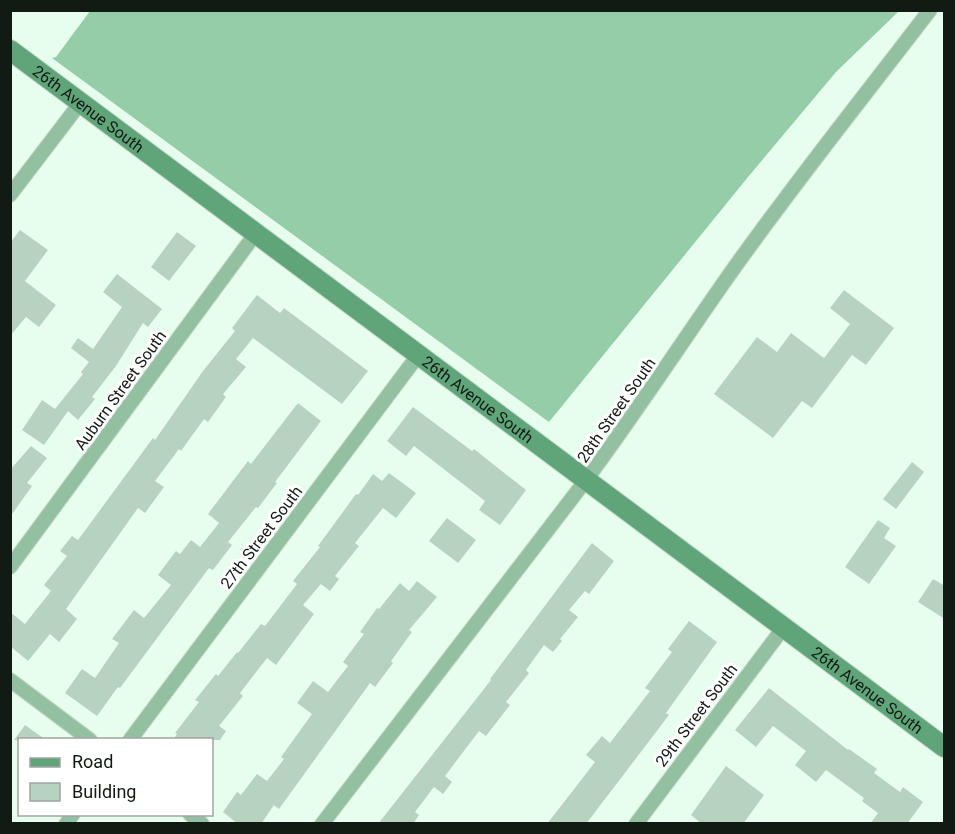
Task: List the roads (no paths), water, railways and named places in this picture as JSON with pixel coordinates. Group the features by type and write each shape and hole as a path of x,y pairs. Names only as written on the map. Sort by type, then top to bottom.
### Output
{"street":[{"name":"28th Street South","path":"322,824 586,480 806,171 930,10"},
{"name":"26th Avenue South","path":"10,50 945,747"},
{"path":"10,195 81,102"},
{"name":"Auburn Street South","path":"10,567 256,233"},
{"name":"27th Street South","path":"131,738 418,354"},
{"name":"29th Street South","path":"636,824 784,627"},
{"path":"10,680 87,738"}]}
